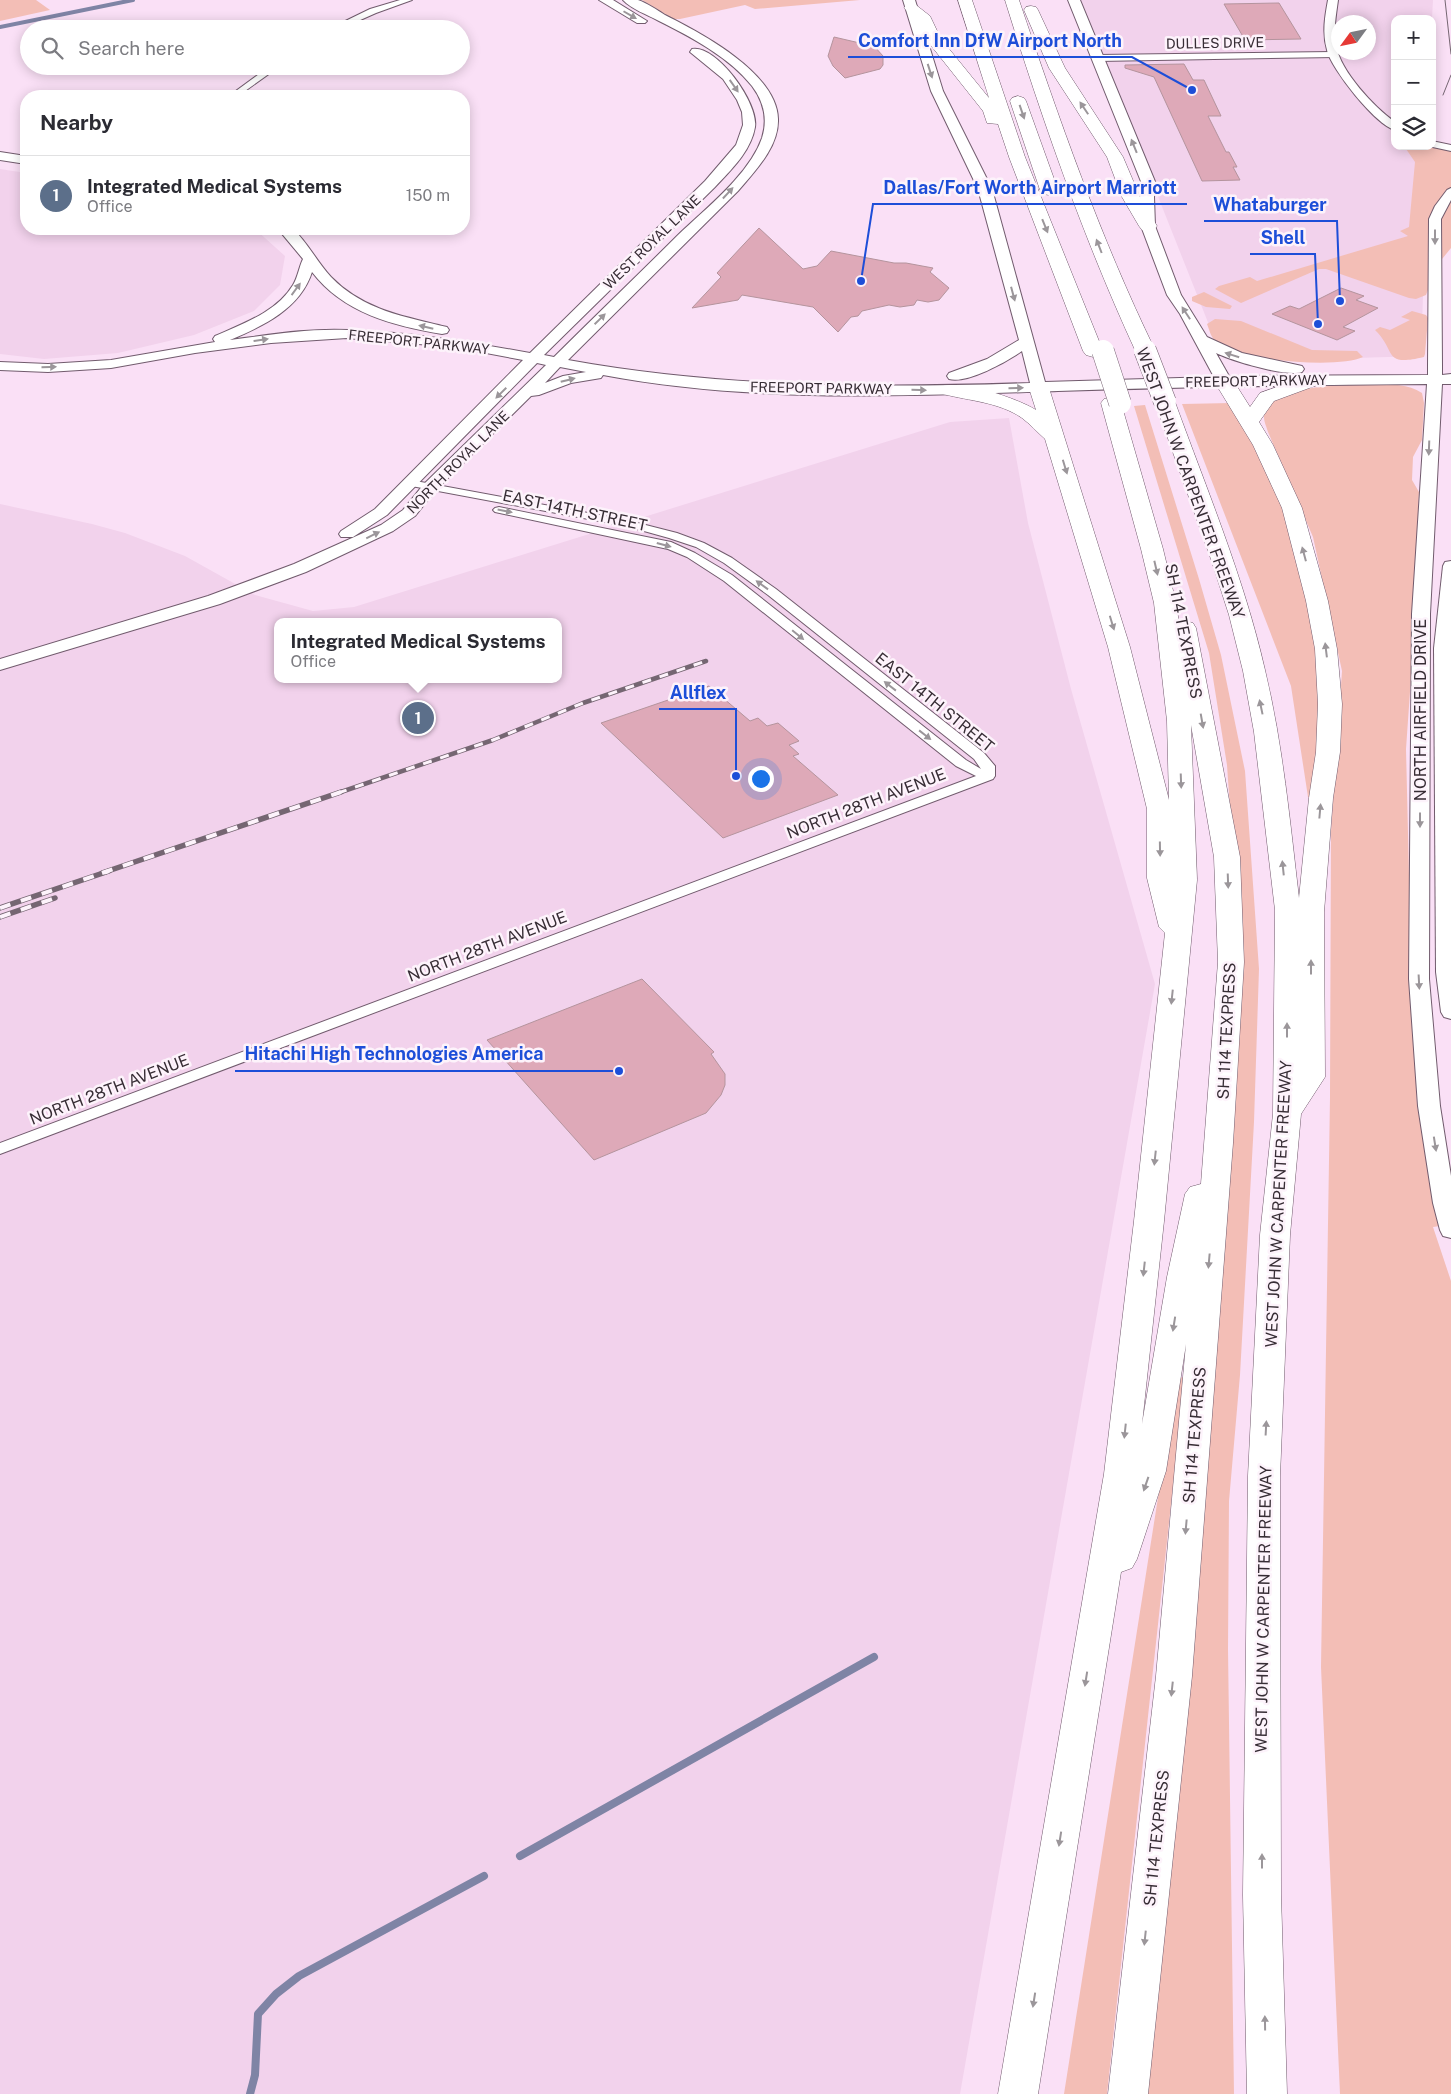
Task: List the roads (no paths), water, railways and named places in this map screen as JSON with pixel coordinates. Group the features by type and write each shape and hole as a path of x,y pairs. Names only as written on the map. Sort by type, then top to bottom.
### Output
{"highway":[{"path":"965,0 1017,157 1098,351"},
{"name":"WEST JOHN W CARPENTER FREEWAY","path":"1012,0 1042,94 1116,292 1145,350 1165,402 1240,615 1266,732 1288,910 1287,1114 1275,1235 1264,1476 1262,1865 1267,2094"},
{"path":"1026,0 1057,68 1115,157 1131,197 1148,226"},
{"path":"910,4 925,19 934,40 990,111 1002,147 1017,157"},
{"path":"1013,84 1054,206"},
{"name":"SH 114 TEXPRESS","path":"1061,225 1115,403 1176,576 1227,857 1231,962 1219,1142 1174,1676 1128,2094"},
{"path":"1249,421 1261,402 1305,374"},
{"path":"1220,376 1249,421 1278,474 1292,508 1319,610 1326,649 1330,704 1328,752 1321,798 1311,912 1311,1077 1287,1114"},
{"path":"1037,381 1119,648 1155,791 1159,809 1160,878 1177,948"},
{"path":"952,383 1006,403 1029,414 1056,439"},
{"path":"1018,2094 1120,1474 1184,880 1179,721 1173,669 1160,585 1115,403"},
{"path":"1094,1631 1150,1471 1182,1277 1208,1157 1219,1142"}],"main road":[{"path":"604,0 653,28 671,24"},
{"name":"WEST ROYAL LANE","path":"561,358 746,173 761,153 769,134 772,118 763,92 737,64 717,50 629,0"},
{"path":"1074,0 1149,184 1147,197 1148,226 1174,295 1202,340 1220,376"},
{"path":"910,4 937,90 985,189 1037,381"},
{"name":"WEST ROYAL LANE","path":"406,487 725,168 746,137 749,123 746,107 736,87 728,76 709,60 683,45"},
{"path":"746,107 769,106"},
{"path":"0,156 20,159"},
{"path":"690,204 712,209"},
{"name":"FREEPORT PARKWAY","path":"291,235 327,282 369,310 431,328 561,358 616,373 685,382 818,384 952,383 1435,372 1451,379"},
{"path":"0,366 48,368 111,364 196,349 255,323 283,306 299,287 309,260"},
{"name":"FREEPORT PARKWAY","path":"196,349 271,339 347,334 454,343 538,353"},
{"path":"1202,340 1223,352 1250,361 1305,374"},
{"path":"952,383 1009,355 1026,341"},
{"name":"FREEPORT PARKWAY","path":"561,358 818,384"},
{"name":"NORTH ROYAL LANE","path":"0,665 214,600 263,580 300,568 387,528 409,513 426,491 561,358"},
{"name":"FREEPORT PARKWAY","path":"1305,374 1379,379 1435,372 1451,367"},
{"name":"NORTH AIRFIELD DRIVE","path":"1435,372 1421,614 1419,979 1429,1106 1444,1203 1451,1230"},
{"path":"523,397 568,379 616,373"},
{"path":"1379,379 1406,383 1417,387 1434,399"},
{"name":"NORTH ROYAL LANE","path":"263,580 361,527 381,512 406,487"},
{"name":"NORTH AIRFIELD DRIVE","path":"1451,566 1443,648 1446,972 1451,1012"}],"street":[{"path":"354,20 373,11 408,0"},
{"path":"1332,15 1333,0"},
{"path":"1331,25 1331,44"},
{"name":"DULLES DRIVE","path":"1098,58 1331,55"},
{"path":"1336,60 1343,72 1360,92 1391,123"},
{"path":"242,90 263,75"},
{"path":"1436,145 1451,148"},
{"name":"NORTH AIRFIELD DRIVE","path":"1435,372 1435,218 1451,192"},
{"name":"EAST 14TH STREET","path":"406,487 633,537 671,546 691,554 728,578 961,763 972,770 988,776 988,766 978,756 772,592 734,565 702,546 661,532 626,523 426,491"},
{"name":"NORTH 28TH AVENUE","path":"0,1149 988,776"}],"waterway":[{"path":"34,20 133,0"},
{"path":"0,27 20,23"},
{"path":"520,1856 874,1657"},
{"path":"250,2094 255,2075 258,2014 276,1994 299,1976 484,1876"}],"tram line":[{"path":"1445,0 1451,54"},
{"path":"1443,95 1451,75"}],"railway":[{"path":"338,793 493,740 583,703 706,661"},
{"path":"102,873 341,792"},
{"path":"0,908 109,871"},
{"path":"0,917 55,898"}],"place":[{"name":"Comfort Inn DfW Airport North","path":"1192,90"},
{"name":"Dallas/Fort Worth Airport Marriott","path":"861,281"},
{"name":"Whataburger","path":"1340,301"},
{"name":"Shell","path":"1318,324"},
{"name":"Integrated Medical Systems","path":"418,718"},
{"name":"Allflex","path":"736,776"},
{"name":"Hitachi High Technologies America","path":"619,1071"}]}
